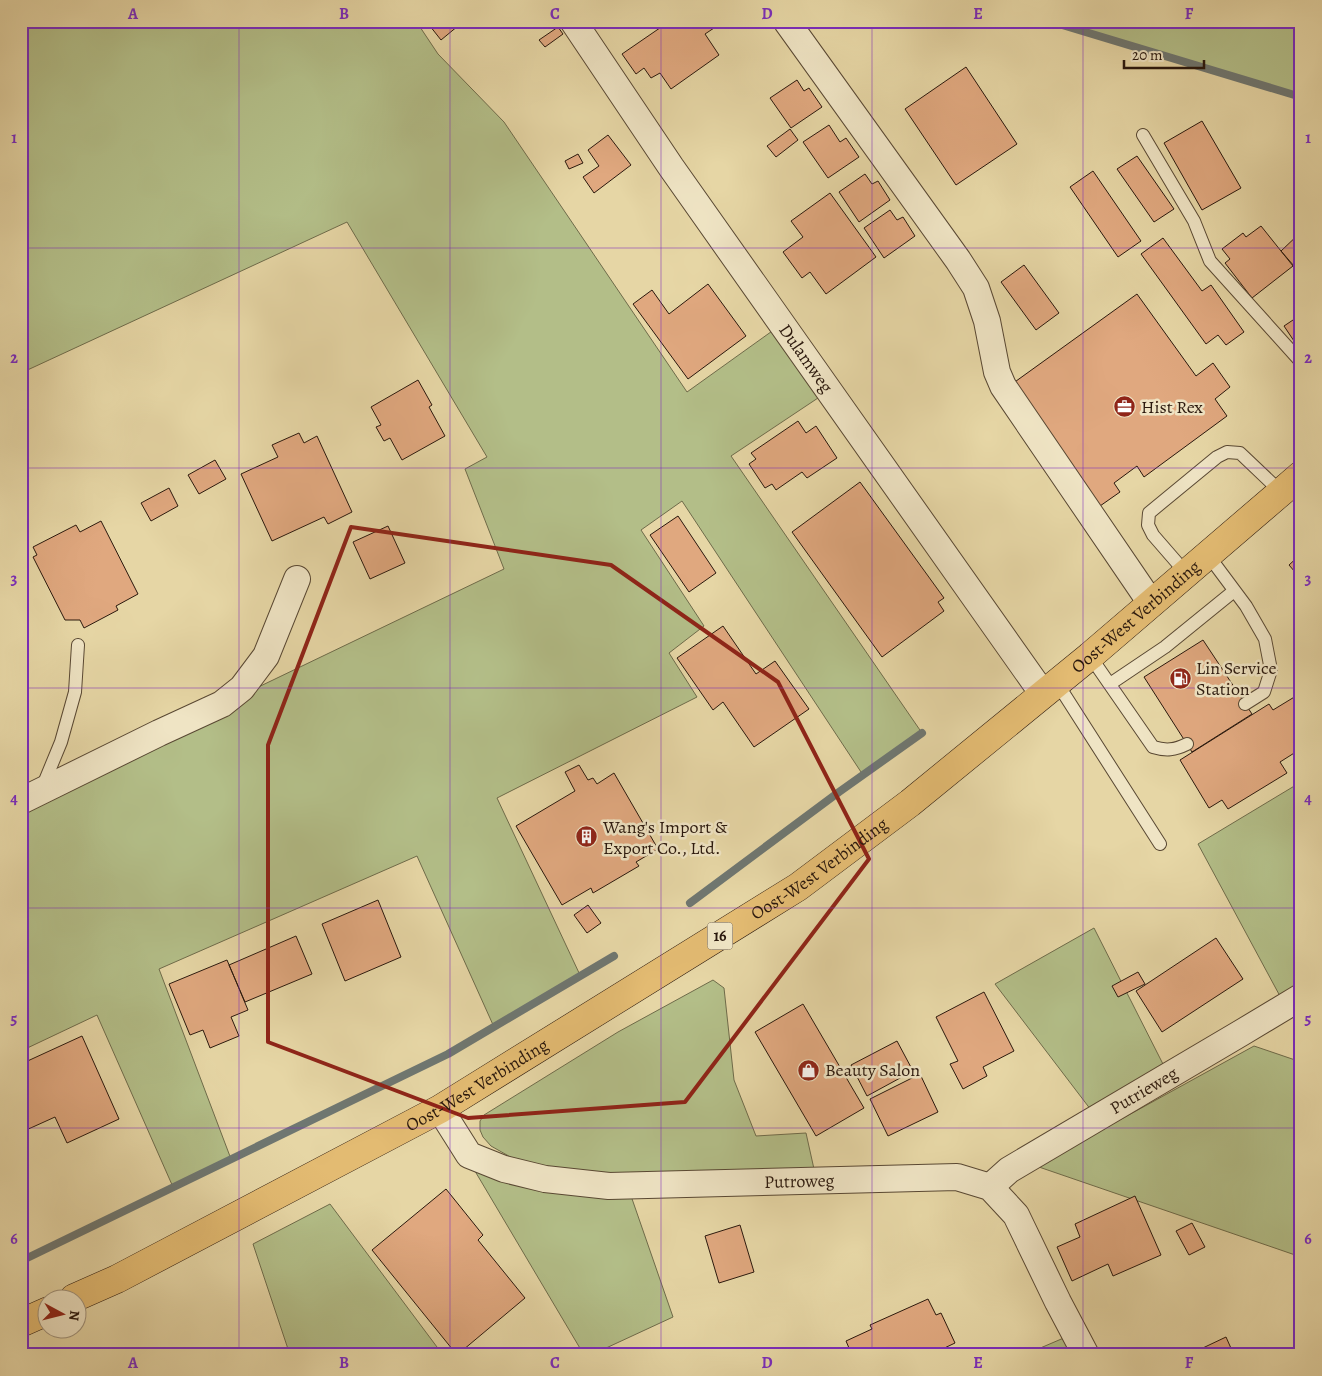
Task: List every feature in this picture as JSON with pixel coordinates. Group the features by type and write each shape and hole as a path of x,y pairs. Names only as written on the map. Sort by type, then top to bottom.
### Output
{"main road":[{"name":"Oost-West Verbinding","path":"88,1292 117,1279 440,1109 798,887 910,803 1090,656 1291,483"},
{"path":"21,1323 38,1315"}],"street":[{"name":"Dulamweg","path":"573,21 671,167 1050,688"},
{"path":"787,22 958,260 976,288 987,320 997,372 1003,386 1151,603"},
{"path":"30,797 222,704 242,688 266,656 297,579"},
{"name":"Putrieweg","path":"990,1187 1009,1170 1301,997"},
{"name":"Putroweg","path":"440,1109 470,1155 504,1169 545,1179 609,1186 957,1177 990,1187"},
{"path":"990,1187 1016,1216 1086,1355"}],"lane":[{"path":"1144,135 1194,221 1210,261 1301,362"},
{"path":"1186,573 1153,535 1148,525 1149,513 1216,457 1227,452 1240,453 1291,483"},
{"path":"1208,555 1246,606 1265,639 1271,670 1264,692 1245,704"},
{"path":"1110,684 1166,647 1234,591"},
{"path":"30,797 61,742 75,692 78,645"},
{"path":"1090,656 1153,747 1164,750 1178,748 1187,744"},
{"path":"1050,688 1160,844"}],"highlighted area":[{"path":"351,527 611,565 778,682 869,859 685,1102 468,1118 268,1042 268,745"}],"green space":[{"path":"21,21 416,21 438,54 504,122 687,392 775,329 821,396 731,456 922,733 863,775 682,501 641,530 704,626 669,653 697,697 497,798 580,975 494,1027 417,856 159,969 231,1159 173,1187 97,1015 21,1051 21,809 248,692 504,569 465,469 487,457 347,222 21,373"},
{"path":"1049,21 1301,21 1301,97"},
{"path":"1301,782 1301,985 1281,998 1198,844"},
{"path":"1094,928 1165,1068 1091,1110 995,984"},
{"path":"713,980 724,988 734,1080 756,1136 806,1133 814,1169 608,1176 550,1171 514,1159 491,1146 483,1137 480,1130 480,1121 484,1115 618,1032"},
{"path":"1254,1046 1301,1062 1301,1257 1036,1166"},
{"path":"469,1161 630,1193 673,1317 591,1355 584,1355"},
{"path":"330,1204 443,1355 290,1355 253,1244"},
{"path":"1066,1337 1074,1355 1024,1355"}],"building":[{"path":"426,21 464,21 441,40"},
{"path":"670,21 715,21 717,26 705,34 719,55 671,89 660,73 651,78 644,68 636,74 622,54"},
{"path":"558,27 563,34 545,47 539,40"},
{"path":"966,67 1017,144 956,185 905,109"},
{"path":"797,80 804,91 809,88 822,107 791,128 770,98"},
{"path":"1202,121 1241,188 1202,210 1164,143"},
{"path":"829,125 840,142 846,138 859,157 828,178 803,142"},
{"path":"790,129 798,140 776,157 767,146"},
{"path":"608,135 631,165 594,193 583,177 599,166 588,150"},
{"path":"578,154 583,163 569,169 565,161"},
{"path":"1137,156 1174,209 1154,222 1117,169"},
{"path":"1093,171 1141,241 1118,257 1070,187"},
{"path":"865,174 872,184 878,181 890,200 859,222 839,192"},
{"path":"830,193 876,257 826,294 810,272 802,278 783,252 803,237 791,221"},
{"path":"890,210 897,220 903,217 915,236 884,258 864,228"},
{"path":"1261,226 1293,266 1252,298 1225,263 1230,259 1222,249 1243,233 1246,237"},
{"path":"1301,232 1301,274 1281,251"},
{"path":"1163,238 1202,291 1211,285 1244,332 1226,345 1218,335 1206,344 1141,254"},
{"path":"1024,265 1059,313 1036,330 1001,282"},
{"path":"708,284 746,336 688,379 633,304 652,290 669,314"},
{"name":"Hist Rex","path":"1137,294 1196,376 1213,363 1230,387 1215,399 1227,416 1144,477 1137,466 1114,483 1120,492 1100,506 1012,384"},
{"path":"1299,316 1301,319 1301,336 1294,341 1284,326"},
{"path":"418,380 432,405 429,407 445,436 402,460 390,438 384,441 376,427 381,425 371,407"},
{"path":"798,421 806,433 816,426 837,458 807,478 802,472 776,490 772,484 765,488 749,464 756,459 751,453"},
{"path":"299,433 304,443 317,436 352,512 328,524 324,517 272,541 241,474 278,457 272,445"},
{"path":"215,460 226,479 199,494 188,475"},
{"path":"860,482 944,598 938,602 944,611 882,657 792,532"},
{"path":"169,488 178,506 151,521 141,503"},
{"path":"678,516 716,573 689,592 650,535"},
{"path":"101,521 138,594 116,606 118,610 84,628 80,620 65,620 33,557 37,555 33,547 76,525 80,532"},
{"path":"388,526 405,563 370,579 353,542"},
{"path":"1301,554 1301,579 1289,565"},
{"path":"723,626 756,674 775,661 809,709 754,747 723,702 713,710 677,658"},
{"path":"1203,640 1252,714 1192,752 1144,677"},
{"path":"1296,696 1301,703 1301,753 1299,750 1280,762 1287,773 1228,809 1222,800 1209,808 1180,760 1269,704 1273,710"},
{"name":"Wang's Import & Export Co., Ltd.","path":"579,765 588,780 593,778 597,784 614,773 658,849 636,862 639,866 593,893 591,888 562,905 516,826 575,791 565,772"},
{"path":"378,900 401,957 345,981 322,924"},
{"path":"588,905 601,923 587,933 574,915"},
{"path":"296,936 312,974 245,1002 229,965"},
{"path":"1216,938 1243,979 1162,1032 1136,991"},
{"path":"227,960 248,1010 231,1017 239,1036 210,1048 203,1030 190,1035 169,984"},
{"path":"1138,972 1145,984 1118,997 1112,986"},
{"path":"984,992 1014,1051 983,1067 987,1076 963,1089 950,1064 958,1061 936,1017"},
{"name":"Beauty Salon","path":"803,1004 864,1108 816,1136 755,1032"},
{"path":"82,1036 119,1119 67,1143 55,1117 24,1131 21,1124 21,1064"},
{"path":"897,1041 913,1071 867,1096 851,1065"},
{"path":"920,1074 938,1112 888,1136 870,1099"},
{"path":"446,1189 483,1235 478,1240 525,1298 457,1355 372,1250"},
{"path":"1135,1196 1161,1255 1113,1276 1108,1264 1072,1281 1057,1247 1080,1237 1075,1224"},
{"path":"1192,1223 1205,1247 1189,1255 1176,1231"},
{"path":"740,1225 754,1272 719,1283 705,1236"},
{"path":"928,1299 936,1315 941,1313 955,1343 936,1352 937,1355 852,1355 846,1341 872,1329 870,1325"},
{"path":"1226,1337 1234,1355 1188,1355"}],"waterway":[{"path":"1049,21 1301,97"},
{"path":"690,903 922,733"},
{"path":"21,1261 448,1054 614,956"}],"place":[{"name":"Hist Rex","path":"1125,407"},
{"name":"Lin Service Station","path":"1180,678"},
{"name":"Wang's Import & Export Co., Ltd.","path":"587,837"},
{"name":"Beauty Salon","path":"809,1070"}]}
